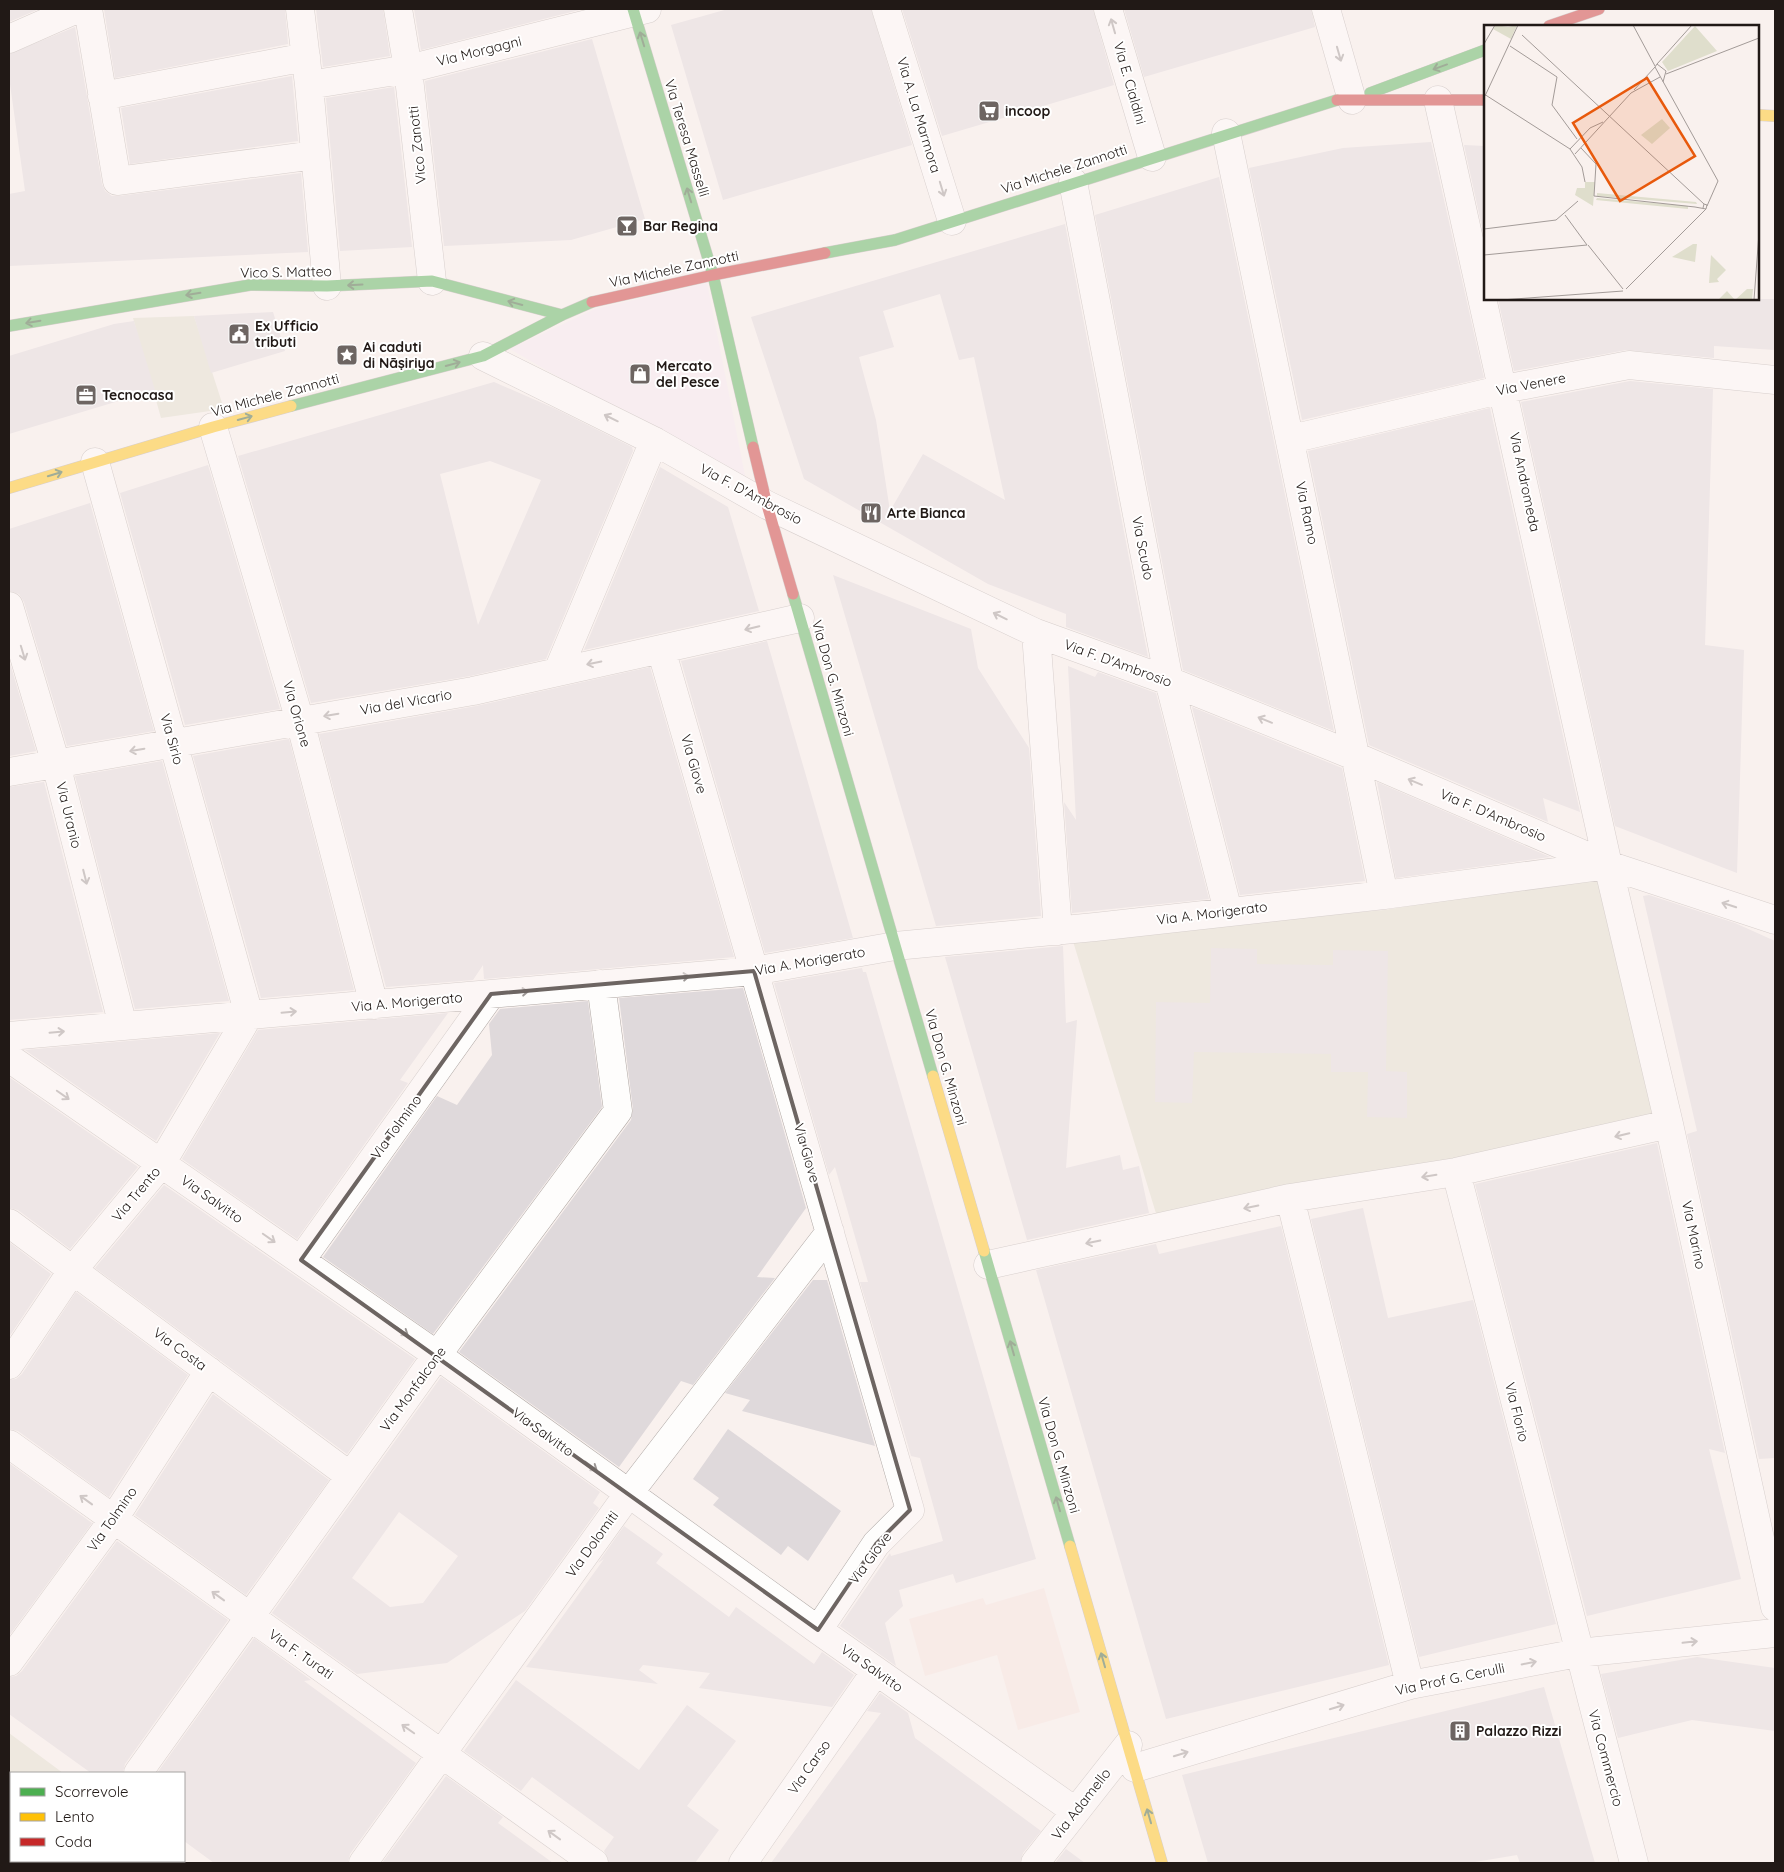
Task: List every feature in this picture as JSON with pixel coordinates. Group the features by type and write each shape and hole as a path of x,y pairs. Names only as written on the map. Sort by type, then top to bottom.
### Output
{"street":[{"path":"9,39 76,9"},
{"path":"88,9 117,181 316,155"},
{"path":"300,9 316,155 327,286"},
{"name":"Vico Zanotti","path":"398,9 408,69 432,281"},
{"name":"Via A. La Marmora","path":"886,9 952,221"},
{"name":"Via E. Cialdini","path":"1108,9 1152,157"},
{"path":"1326,9 1352,100"},
{"path":"1564,18 1600,9"},
{"name":"Via Morgagni","path":"309,84 408,69 638,10"},
{"name":"Via Teresa Masselli","path":"638,10 713,275"},
{"name":"Via Michele Zannotti","path":"1352,100 1484,50"},
{"path":"102,96 306,56"},
{"name":"Via Michele Zannotti","path":"9,488 213,426 483,356 562,315 592,302 713,275 895,240 1332,100 1484,100"},
{"name":"Via Andromeda","path":"1438,100 1504,389 1608,865"},
{"path":"1759,114 1775,116"},
{"name":"Via Ramo","path":"1226,133 1357,757 1384,895"},
{"name":"Via Scudo","path":"1073,182 1169,681 1228,911"},
{"name":"Via Don G. Minzoni","path":"713,275 767,504 1162,1863"},
{"name":"Vico S. Matteo","path":"9,326 250,285 327,286 432,281 562,315"},
{"name":"Via F. D'Ambrosio","path":"483,356 654,441 767,504 1036,633 1169,681 1357,757 1608,865 1775,920"},
{"name":"Via Venere","path":"1291,439 1504,389 1629,365 1775,380"},
{"name":"Via Orione","path":"213,426 300,721 374,1005"},
{"path":"558,671 654,441"},
{"name":"Via Sirio","path":"96,462 249,1015"},
{"name":"Via Uranio","path":"9,606 56,764 123,1026"},
{"name":"Via del Vicario","path":"9,772 473,690 800,618"},
{"path":"1036,633 1058,931"},
{"name":"Via Giove","path":"661,649 910,1510 876,1544 818,1630"},
{"name":"Via A. Morigerato","path":"9,1036 754,971 895,946 1058,931 1384,895 1608,865"},
{"name":"Via Marino","path":"1608,865 1669,1124 1775,1607"},
{"name":"Via Monfalcone","path":"139,1772 437,1355 618,1111 602,984"},
{"name":"Via Tolmino","path":"301,1260 491,994"},
{"name":"Via Trento","path":"9,1365 72,1271 161,1164 249,1015"},
{"name":"Via Salvitto","path":"9,1058 437,1355 818,1630 1074,1811"},
{"path":"988,1265 1290,1198 1456,1172 1669,1124"},
{"name":"Via Florio","path":"1456,1172 1578,1653"},
{"path":"1290,1198 1410,1685"},
{"name":"Via Costa","path":"9,1223 350,1476"},
{"name":"Via Dolomiti","path":"363,1863 629,1493 830,1232"},
{"name":"Via Tolmino","path":"9,1662 113,1520 209,1371"},
{"name":"Via F. Turati","path":"9,1444 249,1618 442,1753 594,1863"},
{"name":"Via Prof G. Cerulli","path":"1131,1757 1410,1685 1578,1653 1775,1633"},
{"name":"Via Commercio","path":"1578,1653 1634,1863"},
{"name":"Via Carso","path":"742,1863 876,1671"},
{"name":"Via Adamello","path":"1035,1863 1074,1811 1131,1757"}],"highlighted area":[{"path":"754,971 910,1510 876,1544 818,1630 301,1260 491,994"}],"shaded area":[{"name":"Mercato del Pesce","path":"707,283 747,486 510,349 595,309"},
{"path":"1044,1588 1080,1712 1018,1730 997,1655 925,1676 909,1619 983,1598 986,1605"}],"green space":[{"path":"194,316 224,409 161,418 133,318"},
{"path":"1603,875 1661,1119 1158,1220 1072,938 1384,910"},
{"path":"9,1733 62,1772 10,1772 9,1802"}],"building":[{"path":"9,9 39,9 9,22"},
{"path":"104,9 285,9 288,44 115,78"},
{"path":"316,9 383,9 390,56 323,67"},
{"path":"414,9 583,9 421,50"},
{"path":"728,9 871,9 912,145 723,200 671,25"},
{"path":"902,9 1093,9 1114,85 942,136"},
{"path":"1124,9 1311,9 1315,27 1144,77"},
{"path":"75,27 102,184 105,191 112,196 119,196 301,173 308,252 9,266 9,194 25,191 9,77 9,54"},
{"path":"592,39 645,219 571,240 444,246 425,81"},
{"path":"292,76 298,141 130,164 121,108"},
{"path":"394,87 412,247 340,251 326,98"},
{"path":"1431,142 1484,378 1302,420 1249,168 1343,148"},
{"path":"1464,145 1484,146 1484,236"},
{"path":"1219,177 1334,731 1183,670 1095,215"},
{"path":"1065,224 1148,657 1066,627 1066,614 988,584 804,479 751,317","holes":["940,294 959,360 974,357 1005,500 923,454 890,511 876,420 859,357 894,347 883,311"]},
{"path":"1775,299 1775,350 1714,346 1714,358 1626,350 1514,371 1498,300"},
{"name":"Ex Ufficio tributi","path":"273,312 285,351 211,373 194,316"},
{"path":"134,321 155,390 9,434 9,356 114,324"},
{"path":"1630,381 1713,389 1705,645 1744,650 1737,873 1615,826 1521,402"},
{"path":"494,382 556,409 632,447 633,451 546,659 470,676 311,703 238,456","holes":["490,461 541,480 478,625 440,474"]},
{"path":"1490,408 1580,812 1543,798 1548,822 1369,745 1308,451"},
{"path":"208,465 280,709 185,725 120,493"},
{"path":"660,467 728,507 759,611 584,650"},
{"path":"90,503 154,731 67,746 24,602 19,594 9,591 9,529"},
{"path":"833,575 971,629 978,668 1029,748 1041,916 936,926"},
{"path":"767,641 853,938 765,953 681,661"},
{"path":"9,660 36,751 9,756"},
{"path":"1068,666 1095,677 1098,672 1156,693 1209,899 1072,913 1064,802 1076,820"},
{"path":"650,667 734,957 484,979 483,965 473,980 386,987 319,734 476,706"},
{"path":"1192,707 1342,768 1365,881 1240,895"},
{"path":"289,739 354,990 261,998 193,756"},
{"path":"162,761 229,1001 135,1009 75,776"},
{"path":"44,782 103,1012 9,1020 9,787"},
{"path":"1377,782 1550,857 1396,878"},
{"path":"1649,895 1735,923 1775,941 1775,1458 1759,1459 1687,1134 1697,1131 1643,896"},
{"path":"1063,946 1066,1023 1077,1020 1066,1168 1120,1155 1123,1170 1139,1166 1149,1213 1027,1240 945,957"},
{"path":"1211,948 1257,949 1257,964 1333,965 1333,950 1388,951 1386,1071 1407,1072 1407,1118 1367,1117 1368,1072 1331,1072 1331,1054 1194,1052 1192,1103 1155,1102 1156,1002 1210,1003"},
{"path":"862,968 863,972 866,972 1036,1559 956,1583 953,1574 899,1590 903,1606 885,1623 896,1666 840,1626 890,1553 891,1556 943,1541 920,1458 911,1456 860,1282 868,1282 835,1167 829,1175 774,983"},
{"path":"743,988 806,1208 757,1277 775,1278 693,1385 681,1381 619,1467 459,1352 631,1120 633,1109 619,998"},
{"path":"588,1001 602,1107 433,1334 323,1257 437,1096 457,1105 492,1055 489,1024 500,1009"},
{"path":"448,1013 400,1080 408,1083 297,1239 182,1159 258,1030"},
{"path":"220,1033 156,1141 25,1050"},
{"path":"9,1077 138,1167 70,1249 18,1210 9,1208"},
{"path":"1657,1143 1725,1453 1709,1449 1741,1579 1587,1616 1475,1184"},
{"path":"164,1185 415,1359 347,1454 95,1268"},
{"path":"1363,1208 1388,1318 1473,1300 1556,1624 1419,1657 1311,1219"},
{"path":"1281,1226 1389,1665 1166,1719 1036,1270 1156,1244 1159,1254"},
{"path":"9,1242 51,1274 9,1337"},
{"path":"813,1280 827,1280 875,1446 742,1411 750,1400 725,1393"},
{"path":"76,1292 188,1375 109,1497 18,1431 9,1429 9,1380 16,1379 22,1374"},
{"path":"441,1377 600,1492 593,1503 599,1508 525,1611 447,1663 357,1674 272,1613","holes":["399,1512 458,1556 423,1603 390,1607 352,1578"]},
{"path":"213,1394 329,1480 246,1595 135,1515"},
{"path":"728,1429 841,1511 808,1561 788,1546 781,1555 713,1505 719,1498 693,1479"},
{"path":"9,1463 92,1523 9,1636"},
{"path":"624,1526 663,1554 656,1563 729,1617 736,1607 814,1664 822,1652 854,1675 832,1707 699,1688 710,1673 643,1665 639,1670 658,1684 526,1667 604,1559 598,1563"},
{"path":"117,1541 228,1620 125,1764 123,1772 90,1772 9,1714 9,1677 16,1676 22,1671"},
{"path":"254,1638 311,1680 304,1681 416,1763 350,1854 348,1863 214,1863 185,1842 185,1772 158,1772"},
{"path":"1697,1657 1775,1668 1775,1731 1692,1720 1618,1738 1601,1674"},
{"path":"516,1680 639,1770 687,1705 736,1741 687,1806 719,1830 695,1863 609,1863 604,1851 614,1837 532,1777 521,1791 464,1751"},
{"name":"Palazzo Rizzi","path":"1544,1687 1595,1863 1520,1863 1517,1855 1469,1863 1208,1863 1182,1775"},
{"path":"880,1693 908,1713 915,1738 1041,1831 1023,1853 1020,1863 771,1863 881,1713 867,1711"},
{"path":"446,1776 503,1817 498,1823 553,1863 382,1863"},
{"path":"1066,1849 1085,1863 1055,1863"}],"traffic: fast":[{"path":"633,9 713,275 753,447"},
{"path":"1370,93 1484,50"},
{"path":"825,253 895,240 1337,100"},
{"path":"9,326 250,285 327,286 432,281 562,315"},
{"path":"291,406 483,356 562,315 592,302"},
{"path":"793,594 933,1076"},
{"path":"984,1251 1070,1546"}],"traffic: slow":[{"path":"1759,115 1775,116"},
{"path":"9,488 213,427 291,406"},
{"path":"933,1076 984,1251"},
{"path":"1070,1546 1162,1863"}],"traffic: jam":[{"path":"1552,25 1599,9"},
{"path":"1337,100 1484,100"},
{"path":"592,302 713,275 825,253"},
{"path":"753,447 767,505 793,594"}],"place":[{"name":"incoop","path":"989,111"},
{"name":"Bar Regina","path":"627,226"},
{"name":"Ex Ufficio tributi","path":"239,334"},
{"name":"Ai caduti di Nāṣiriya","path":"347,355"},
{"name":"Mercato del Pesce","path":"640,374"},
{"name":"Tecnocasa","path":"86,395"},
{"name":"Arte Bianca","path":"871,513"},
{"name":"Palazzo Rizzi","path":"1460,1731"}]}
